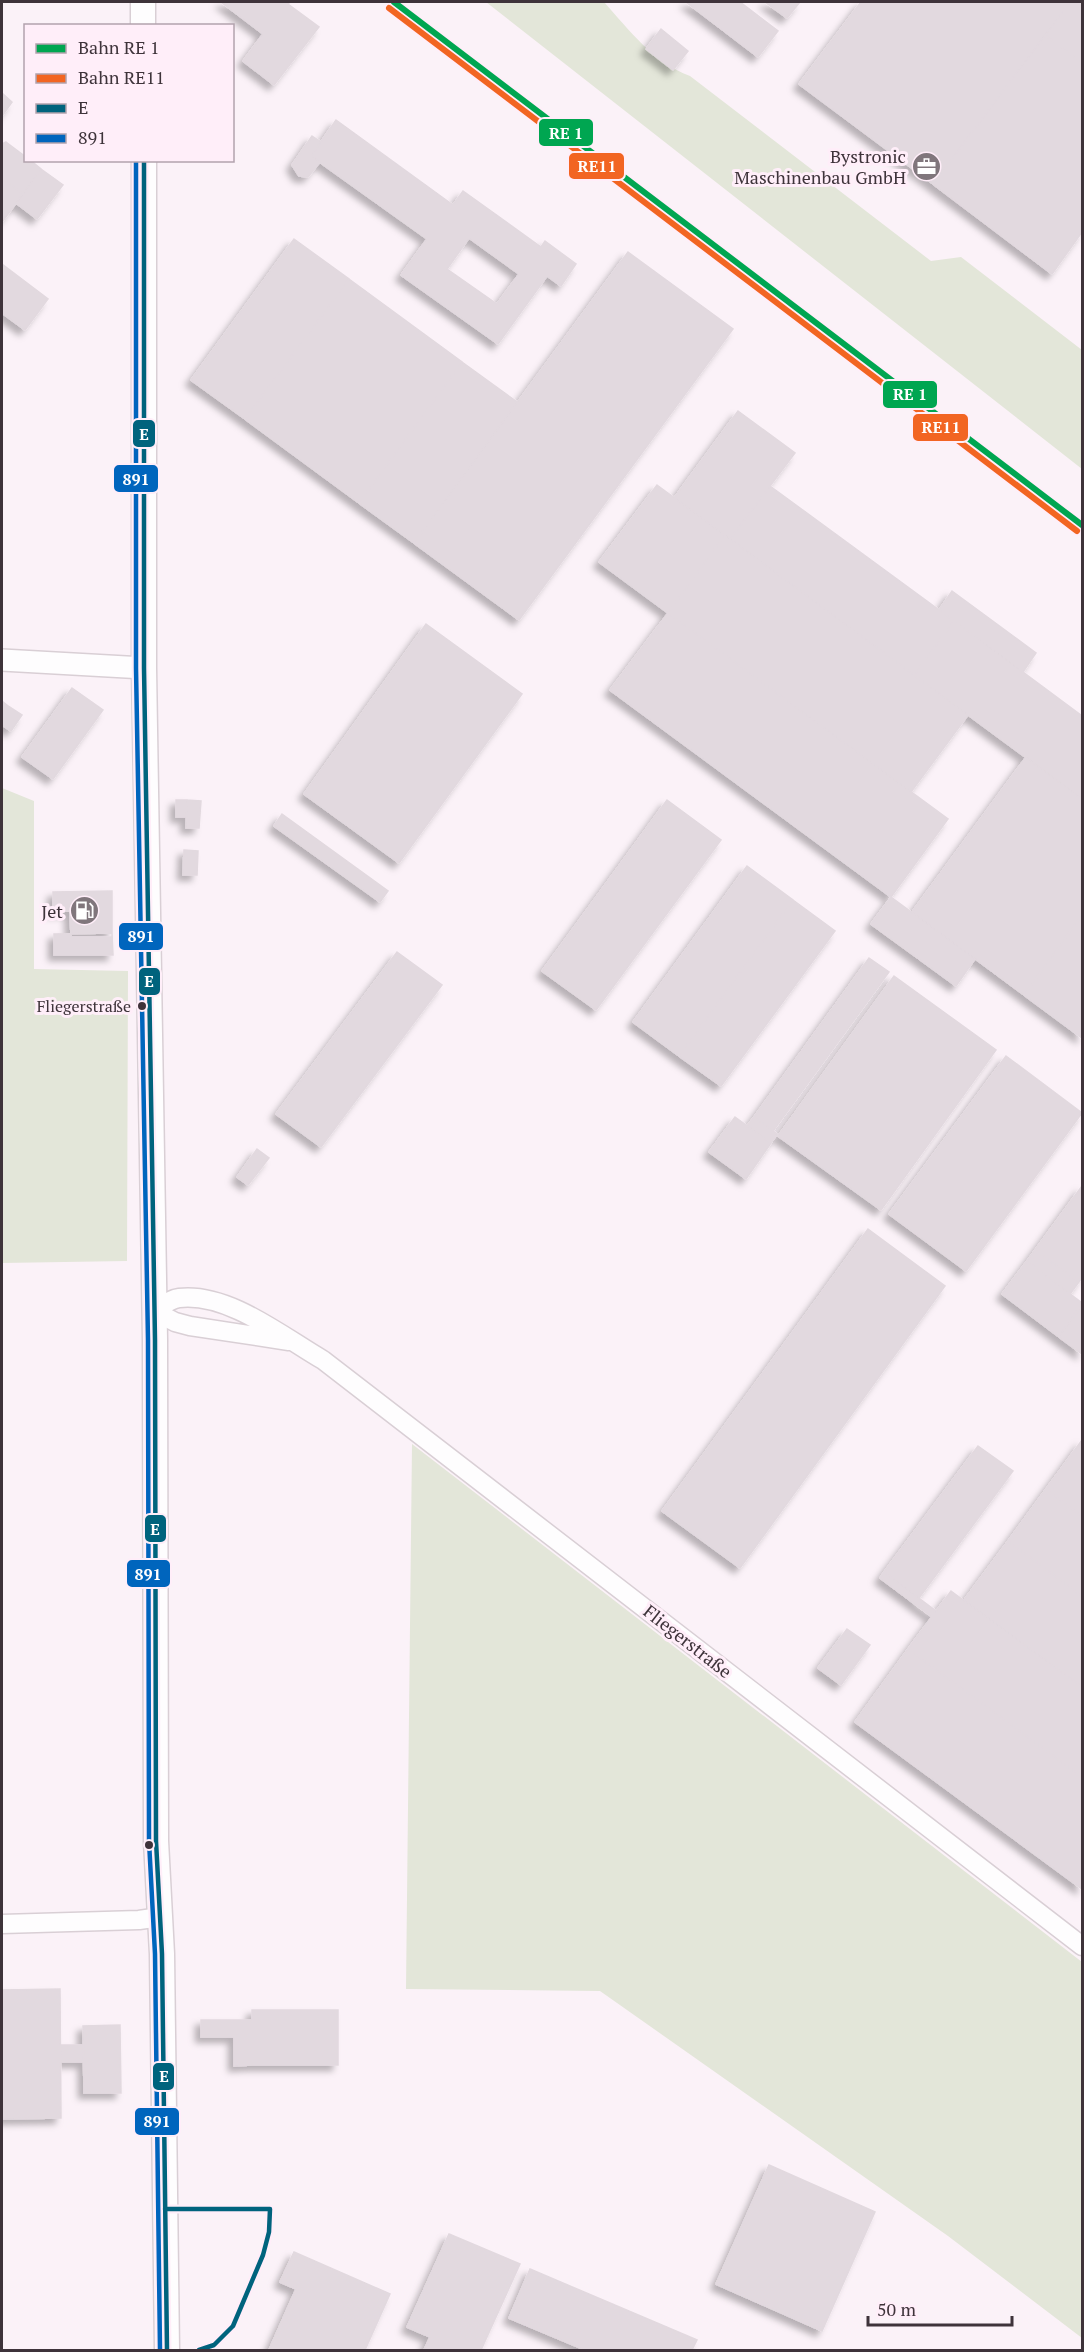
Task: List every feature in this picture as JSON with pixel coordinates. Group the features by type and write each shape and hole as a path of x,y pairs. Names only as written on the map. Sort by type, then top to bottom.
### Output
{"main road":[{"path":"143,2 143,24"},
{"path":"144,162 144,668 154,1311 156,1841 160,1917 167,2350"}],"street":[{"path":"2,660 144,668"},
{"name":"Fliegerstraße","path":"154,1311 178,1298 206,1300 261,1321 323,1360 1083,1946"},
{"name":"Fliegerstraße","path":"154,1311 175,1322 190,1326 290,1341"},
{"path":"2,1923 139,1920 160,1917"}],"shaded area":[{"path":"486,2 604,2 653,54 690,76 931,261 961,257 1082,350 1082,469"},
{"path":"2,788 34,801 34,969 128,971 127,1261 2,1263"},
{"path":"412,1444 1082,1962 1082,2338 948,2236 600,1991 406,1989"}],"building":[{"path":"221,2 290,2 288,4 319,27 274,85 243,61 263,34"},
{"path":"686,2 740,2 778,31 758,57"},
{"path":"765,2 800,2 787,18"},
{"path":"861,2 1070,2 933,184 799,84"},
{"path":"1070,2 1082,2 1082,63 1045,35"},
{"path":"661,29 688,51 673,70 646,49"},
{"path":"1045,35 1082,63 1082,232 1052,274 933,184"},
{"path":"2,93 12,102 2,116"},
{"path":"336,120 453,205 463,191 541,247 545,241 576,264 561,286 547,276 498,344 401,275 427,239 311,156","holes":["469,238 519,274 497,304 447,269"]},
{"path":"312,136 321,142 311,156 320,162 308,177 299,176 292,165"},
{"path":"6,142 24,156 24,162 32,162 41,169 23,194 4,179 2,182 2,144"},
{"path":"41,169 63,185 37,219 16,203"},
{"path":"4,179 23,194 2,222 2,182"},
{"path":"294,239 349,279 245,419 191,380"},
{"path":"628,252 733,329 519,620 414,543"},
{"path":"2,264 48,299 25,330 2,313"},
{"path":"349,279 462,362 359,503 245,419"},
{"path":"462,362 517,402 414,543 359,503"},
{"path":"738,411 795,453 730,539 674,498"},
{"path":"657,485 725,535 668,613 599,562"},
{"path":"770,486 954,621 914,675 730,539"},
{"path":"725,535 968,715 911,792 668,613"},
{"path":"952,591 1036,653 1023,672 939,610"},
{"path":"668,613 948,819 891,897 610,690"},
{"path":"954,621 1082,716 1082,799 914,675"},
{"path":"426,624 522,694 399,863 304,794"},
{"path":"72,688 103,710 53,779 22,757"},
{"path":"2,701 8,706 2,715"},
{"path":"8,706 22,715 11,731 2,725 2,715"},
{"path":"1026,757 1082,799 1082,915 1024,995 912,912"},
{"path":"176,800 187,800 186,817 176,817"},
{"path":"187,800 201,801 199,828 186,828"},
{"path":"667,800 721,840 596,1010 542,971"},
{"path":"282,814 388,891 380,902 274,826"},
{"path":"184,850 198,851 197,875 183,875"},
{"path":"747,866 793,900 679,1056 633,1022"},
{"path":"112,891 112,937 71,937 70,911 53,912 53,892"},
{"path":"891,897 975,959 956,986 871,924"},
{"path":"793,900 835,931 721,1086 679,1056"},
{"path":"1082,915 1082,1038 1024,995"},
{"path":"112,933 113,955 54,955 54,934"},
{"path":"397,952 442,985 321,1147 276,1114"},
{"path":"869,958 889,972 773,1131 754,1117"},
{"path":"894,976 996,1050 881,1210 778,1136"},
{"path":"1006,1056 1082,1113 966,1271 889,1214"},
{"path":"735,1117 771,1143 746,1179 709,1152"},
{"path":"754,1117 777,1134 771,1143 747,1126"},
{"path":"257,1149 269,1158 248,1185 237,1177"},
{"path":"1082,1186 1082,1277 1079,1282 1035,1250"},
{"path":"868,1229 945,1286 740,1568 662,1511"},
{"path":"1035,1250 1079,1282 1070,1294 1027,1261"},
{"path":"1027,1261 1082,1303 1059,1337 1002,1294"},
{"path":"1082,1305 1082,1354 1059,1337"},
{"path":"1082,1440 1082,1516 1046,1489"},
{"path":"978,1446 1013,1471 919,1598 884,1572"},
{"path":"1046,1489 1082,1516 1082,1596 1008,1541"},
{"path":"1008,1541 1082,1596 1082,1687 964,1600"},
{"path":"884,1572 936,1611 932,1617 880,1578"},
{"path":"951,1591 1082,1687 1082,1777 908,1649"},
{"path":"847,1629 870,1645 841,1685 818,1668"},
{"path":"908,1649 1082,1777 1082,1889 855,1722"},
{"path":"60,1989 61,2118 2,2119 2,1990"},
{"path":"252,2010 322,2010 322,2065 252,2065"},
{"path":"322,2010 338,2010 338,2056 322,2056"},
{"path":"201,2020 234,2020 234,2037 201,2037"},
{"path":"234,2020 252,2020 252,2065 234,2066"},
{"path":"120,2025 121,2093 84,2093 83,2026"},
{"path":"60,2045 83,2045 84,2062 60,2062"},
{"path":"322,2056 338,2056 338,2065 322,2065"},
{"path":"769,2165 875,2212 822,2331 716,2284"},
{"path":"449,2234 520,2264 481,2350 424,2350 430,2337 407,2327"},
{"path":"294,2252 390,2294 365,2350 269,2350 296,2289 280,2282"},
{"path":"530,2269 697,2340 692,2350 585,2350 509,2318"}],"transit line":[{"path":"394,2 1082,525"},
{"name":"891","path":"136,162 136,668 148,1340 149,1841 155,1954 160,2350"},
{"name":"E","path":"144,162 144,668 155,1340 156,1841 162,1954 167,2350"},
{"name":"E","path":"165,2209 270,2209 269,2232 263,2255 233,2326 214,2345 199,2350"}],"rail line":[{"name":"RE11","path":"389,8 1077,531"}],"place":[{"name":"Bystronic Maschinenbau GmbH","path":"927,166"},
{"name":"Jet","path":"84,911"},
{"name":"Fliegerstraße","path":"142,1006"}]}
